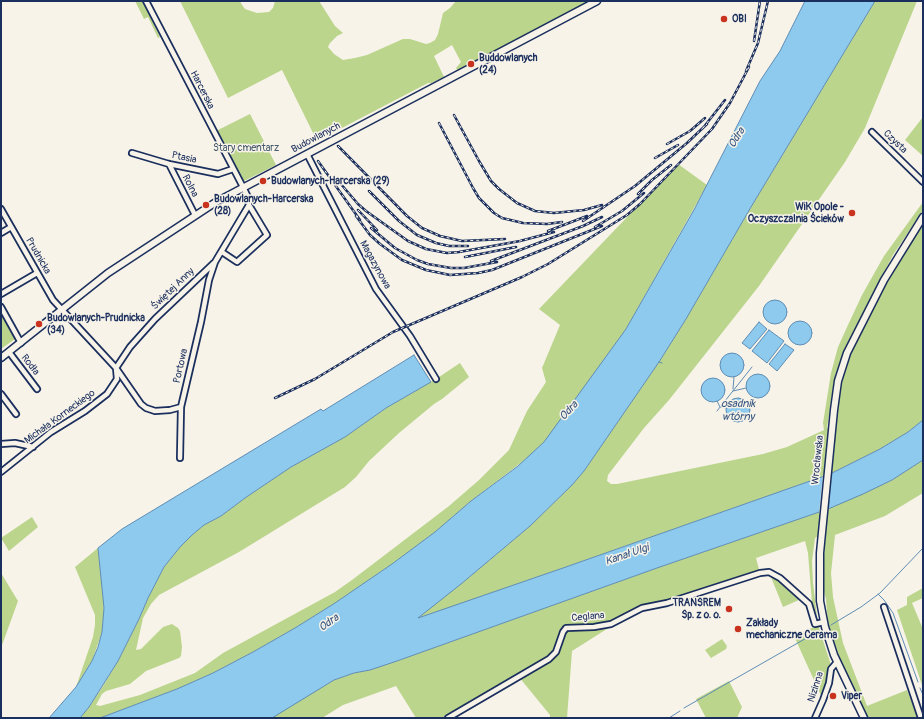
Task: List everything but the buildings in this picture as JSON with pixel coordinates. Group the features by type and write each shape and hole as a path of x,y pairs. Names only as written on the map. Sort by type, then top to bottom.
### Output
{"main road":[{"name":"Budowlanych","path":"1,358 115,268 195,215 243,187 597,1"},
{"name":"Wrocławska","path":"864,718 837,662 830,643 824,622 819,588 821,534 832,426 838,380 847,353 884,280 923,217"}],"street":[{"name":"Harcerska","path":"146,1 243,187 247,195 249,206 267,235 237,262 222,252"},
{"name":"Czysta","path":"872,132 923,182"},
{"name":"Ptasia","path":"132,153 169,164 218,174 233,169"},
{"name":"Magazynowa","path":"308,154 376,288 410,336 436,379"},
{"name":"Rolna","path":"169,164 195,215"},
{"name":"Świętej Anny","path":"116,368 130,347 154,319 215,262 249,206"},
{"name":"Prudnicka","path":"1,210 53,300 116,368 142,404 146,408 155,411 170,410 181,407"},
{"path":"1,233 11,227"},
{"name":"Świętej Anny","path":"209,280 215,262"},
{"path":"1,294 37,273"},
{"path":"200,275 209,280"},
{"name":"Portowa","path":"180,458 181,407 201,322 209,280"},
{"path":"1,307 21,343"},
{"name":"Rodła","path":"9,352 37,389"},
{"name":"Michała Korneckiego","path":"1,472 51,432 93,405 107,394 117,379 116,368"},
{"path":"1,394 16,414"},
{"path":"1,444 15,443 34,447"},
{"name":"Ceglana","path":"448,718 549,659 556,652 563,632 566,628 594,627 611,624 642,608 667,603 760,573 769,572 780,578 809,604 815,624 824,622"},
{"path":"884,607 921,718"},
{"name":"Nizinna","path":"815,718 829,683 831,669 837,662"}],"green space":[{"path":"135,1 143,1 160,37 158,38 148,17 144,19"},
{"path":"180,1 240,1 245,9 257,13 269,12 273,8 275,1 319,1 335,26 343,33 337,36 328,47 334,54 343,60 367,55 403,39 410,39 426,44 430,43 435,40 438,34 443,13 456,1 597,1 459,73 456,68 461,62 452,45 434,56 444,77 428,83 317,141 282,70 228,98"},
{"path":"875,1 917,1 865,128 845,162 759,286 669,400 644,428 608,475 607,481 611,484 617,484 763,454 787,447 824,430 823,423 831,373 838,347 862,295 884,256 923,202 923,210 893,255 844,353 836,373 827,428 835,426 837,403 842,378 856,340 890,275 923,223 923,420 908,432 880,449 830,474 416,619 461,584 530,526 572,485 584,471 659,362 686,319 751,207"},
{"name":"Stary cmentarz","path":"250,114 276,165 243,181 216,131"},
{"path":"923,117 923,156 905,140"},
{"path":"678,164 707,185 626,329 558,425 531,455 471,501 435,532 392,564 295,628 213,673 177,689 100,718 80,718 103,686 118,661 164,567 192,535 204,525 221,516 291,467 345,437 386,408 436,379 460,363 469,377 399,433 369,461 356,477 345,487 239,552 159,595 151,604 143,618 136,650 141,649 163,627 172,624 180,631 182,647 181,656 146,671 130,684 106,691 102,694 96,705 100,706 140,695 195,673 223,653 335,592 449,506 479,480 509,450 527,411 546,382 542,368 560,325 539,309"},
{"path":"1,314 15,339 1,349"},
{"path":"923,460 923,493 885,516 835,535 831,573 833,597 843,643 867,706 907,690 918,718 868,718 841,661 828,624 824,592 824,555 826,532 815,538 812,561 817,616 812,603 808,553 805,541 756,558 760,573 725,585 647,606 621,620 572,651 567,718 550,718 550,715 519,677 448,718 416,718 396,686 343,705 322,718 269,718 334,680 397,661 657,568 828,509 892,480"},
{"path":"32,517 38,527 9,551 1,538"},
{"path":"98,548 104,608 102,632 92,661 76,687 93,637 95,615 75,567"},
{"path":"1,573 18,601 1,648"},
{"path":"771,577 778,579 801,599 783,607"},
{"path":"923,588 923,598 912,603 923,629 923,688 897,610 907,605 907,597"},
{"path":"818,625 831,665 823,700 794,636"},
{"path":"722,639 727,646 726,649 711,658 705,650"},
{"path":"729,681 742,707 737,718 706,718 696,699"}],"water":[{"path":"805,1 875,1 751,207 686,319 659,362 584,471 572,485 530,526 418,618 830,474 880,449 908,432 923,420 923,460 892,480 828,509 657,568 397,661 334,680 272,718 100,718 177,689 213,673 295,628 392,564 435,532 471,501 518,466 544,442 626,329 695,208 760,81 780,51"},
{"path":"775,300 784,303 787,312 784,321 775,324 766,321 763,312 766,303"},
{"path":"800,321 809,324 812,333 809,342 800,345 791,342 788,333 791,324"},
{"path":"759,322 767,329 750,349 742,343"},
{"path":"769,330 784,341 767,363 752,351"},
{"path":"785,344 794,350 777,371 769,364"},
{"name":"osadnik wtórny","path":"732,353 741,356 744,365 741,374 732,377 723,374 720,365 723,356"},
{"path":"414,355 431,382 386,408 345,437 291,467 221,516 204,525 192,535 164,567 118,661 89,707 80,718 49,718 76,687 92,661 98,647 102,632 104,608 98,548 122,529 321,409 323,411"},
{"name":"osadnik wtórny","path":"758,374 767,377 770,386 767,395 758,398 749,395 746,386 749,377"},
{"name":"osadnik wtórny","path":"713,378 722,381 725,390 722,399 713,402 704,399 701,390 704,381"},
{"name":"osadnik wtórny","path":"738,398 747,401 750,410 747,419 738,422 729,419 726,410 729,401"}],"pier":[{"path":"832,470 828,511 819,514 823,474"}],"waterway":[{"path":"717,411 752,367"},
{"path":"733,389 734,377"},
{"path":"733,391 746,388"},
{"path":"717,401 720,407 726,408"},
{"path":"831,625 861,607 880,593 923,548"},
{"path":"878,594 893,613 918,682"},
{"path":"684,708 817,632"},
{"path":"920,688 923,695"},
{"path":"669,718 680,711"}],"railway":[{"path":"754,41 760,1"},
{"path":"746,71 758,43 768,1"},
{"path":"275,398 315,379 393,332 522,277 548,264 627,215 640,204 712,129 730,103 749,67"},
{"path":"703,128 725,100"},
{"path":"454,115 491,181 517,203 535,211 554,213 584,210 602,205"},
{"path":"667,144 690,131 705,118"},
{"path":"439,123 479,198 494,213 502,218 523,223 547,224 562,222"},
{"path":"583,221 635,186 687,143 707,124"},
{"path":"655,158 678,145"},
{"path":"338,146 407,216 422,228 440,236 462,241 505,239"},
{"path":"318,161 360,220"},
{"path":"638,194 652,180 671,165"},
{"path":"340,183 366,211 408,241 426,249 447,253 459,252 520,241 554,232"},
{"path":"369,191 399,221 417,235 436,243 449,246 468,246"},
{"path":"595,227 622,211 644,193"},
{"path":"358,210 377,230"},
{"path":"356,216 370,235 402,260 426,270 450,275 478,273 492,270 602,226"},
{"path":"548,231 587,216"},
{"path":"491,261 583,226 602,217"},
{"path":"371,228 395,248 428,264 451,268 464,268 497,262"},
{"path":"465,257 516,247"}],"place":[{"name":"OBI","path":"724,19"},
{"name":"Buddowlanych (24)","path":"471,64"},
{"name":"Budowlanych-Harcerska (29)","path":"263,181"},
{"name":"Budowlanych-Harcerska (28)","path":"206,205"},
{"name":"WiK Opole - Oczyszczalnia Ścieków","path":"852,213"},
{"name":"Budowlanych-Prudnicka (34)","path":"39,324"},
{"name":"TRANSREM Sp. z o. o.","path":"729,609"},
{"name":"Zakłady mechaniczne Cerama","path":"738,629"},
{"name":"Viper","path":"833,696"}],"water label":[{"name":"Odra","path":"737,138"},
{"name":"Odra","path":"569,411"},
{"name":"Kanał Ulgi","path":"627,555"},
{"name":"Odra","path":"329,623"}]}
